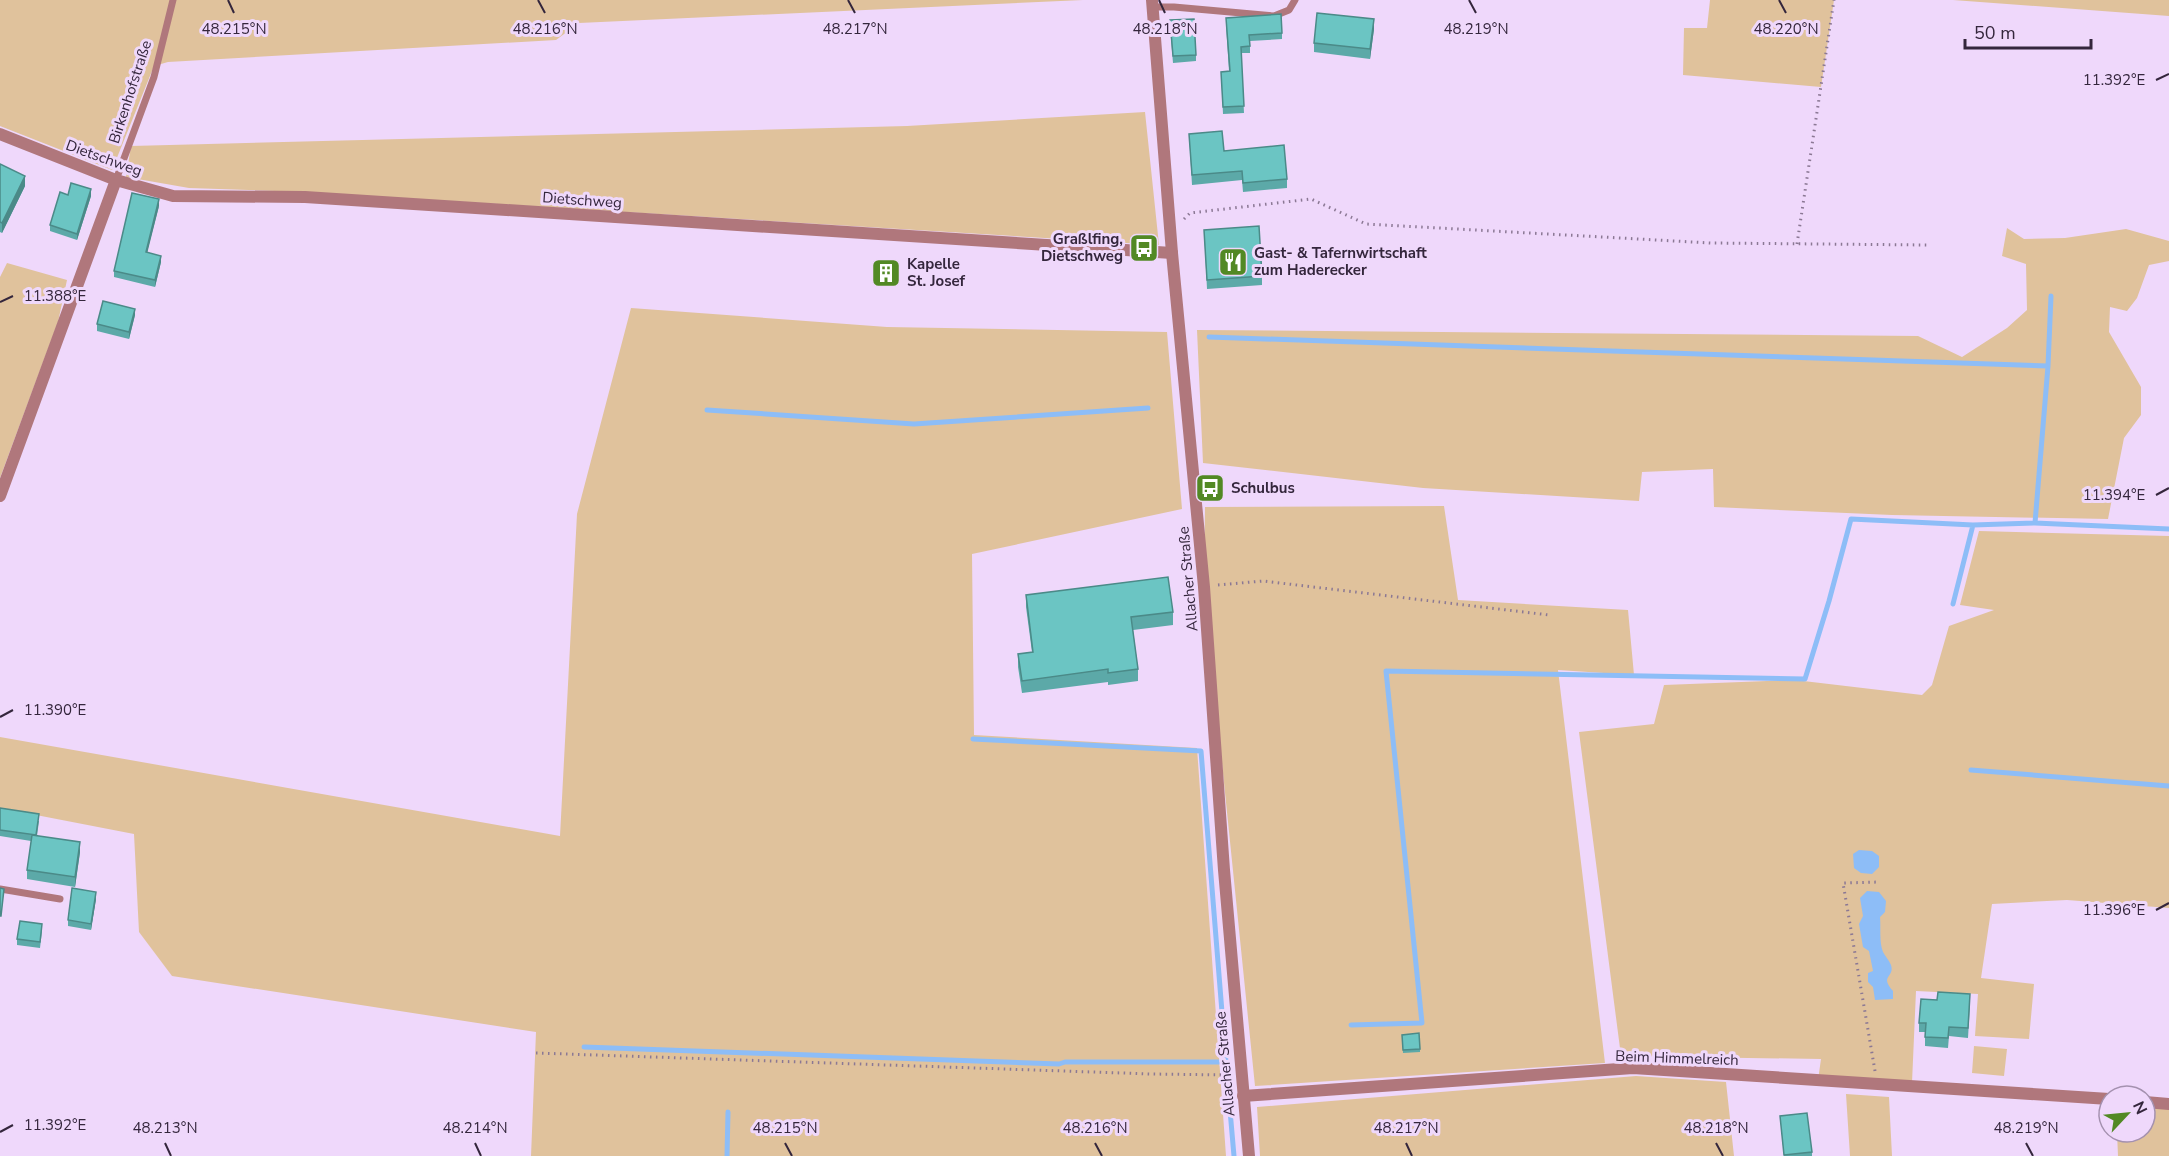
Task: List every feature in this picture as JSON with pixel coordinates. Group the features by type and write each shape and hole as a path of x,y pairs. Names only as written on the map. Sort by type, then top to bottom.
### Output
{"street":[{"name":"Allacher Straße","path":"1152,4 1170,233 1204,587 1240,1075 1249,1156"},
{"name":"Dietschweg","path":"0,134 116,180 173,196 305,197 1172,254"},
{"name":"Birkenhofstraße","path":"0,496 116,180"},
{"name":"Beim Himmelreich","path":"1243,1096 1634,1068 2097,1098"}],"lane":[{"name":"Birkenhofstraße","path":"116,180 154,77 173,0"},
{"path":"1152,4 1274,16 1289,10 1295,0"},
{"path":"0,889 60,899"}],"path":[{"path":"1797,244 1834,0"},
{"path":"1170,233 1190,213 1311,199 1366,224 1711,243 1927,245"},
{"path":"1204,587 1263,581 1549,615"},
{"path":"1877,1084 1843,883 1880,882"},
{"path":"536,1053 1240,1075"}],"shaded area":[{"path":"0,0 1083,0 579,23 556,40 168,62 154,66 112,170 0,126"},
{"path":"1710,0 1834,0 1821,87 1683,75 1684,28 1707,28"},
{"path":"1953,0 2169,0 2169,16"},
{"path":"1145,112 1159,245 304,192 189,188 126,177 131,146 907,126"},
{"path":"2007,228 2024,239 2065,238 2126,229 2169,241 2169,261 2149,265 2137,298 2127,311 2110,307 2109,332 2141,387 2141,415 2124,438 2108,519 1892,515 1714,507 1713,469 1642,472 1639,501 1423,488 1203,463 1197,330 1918,336 1962,357 2007,328 2027,310 2026,264 2002,256"},
{"path":"7,263 67,280 58,322 0,478 0,277"},
{"path":"631,308 887,327 1167,332 1182,509 972,554 974,735 1197,748 1226,1156 531,1156 536,1032 172,976 139,932 134,834 0,808 0,737 560,836 577,514"},
{"path":"1444,506 1458,600 1628,610 1634,675 1558,670 1605,1063 1255,1086 1204,587 1205,507"},
{"path":"1979,531 2169,536 2169,908 2067,900 1992,904 1981,978 2034,984 2029,1039 1975,1036 1978,994 1916,991 1912,1083 1818,1080 1821,1059 1621,1056 1579,732 1654,724 1664,685 1795,680 1922,695 1932,685 1949,626 1994,610 1960,605"},
{"path":"1974,1046 2007,1049 2004,1076 1972,1073"},
{"path":"1636,1076 1726,1082 1734,1156 1260,1156 1257,1107"},
{"path":"1846,1094 1889,1097 1892,1156 1850,1156"},
{"path":"2157,1108 2169,1109 2169,1156 2118,1156 2118,1144 2157,1144"}],"water":[{"path":"1859,850 1872,851 1879,856 1879,867 1872,874 1861,873 1854,868 1853,854"},
{"path":"1867,891 1879,892 1886,901 1885,912 1880,917 1881,939 1883,952 1892,969 1887,982 1893,991 1893,999 1875,1000 1873,987 1868,982 1868,973 1873,971 1869,951 1863,947 1859,924 1863,916 1860,898"}],"building":[{"path":"1317,13 1374,19 1370,49 1314,43"},
{"path":"1281,14 1282,33 1249,35 1250,46 1241,47 1244,106 1223,107 1221,72 1230,71 1226,18"},
{"path":"1194,19 1196,55 1173,56 1170,20"},
{"path":"1222,131 1224,151 1284,145 1287,179 1243,183 1242,171 1192,175 1189,134"},
{"path":"0,164 25,176 2,223 0,222"},
{"path":"71,183 91,189 77,234 50,225 60,192 68,195"},
{"path":"132,193 159,199 146,252 161,256 155,280 114,271"},
{"name":"Gast- & Tafernwirtschaft zum Haderecker","path":"1259,226 1262,276 1207,280 1204,230"},
{"path":"103,301 135,309 129,332 97,324"},
{"path":"1168,577 1173,612 1131,617 1138,669 1108,673 1108,669 1022,681 1018,654 1033,652 1026,595"},
{"path":"0,808 39,814 36,835 0,830"},
{"path":"32,835 80,842 75,877 27,870"},
{"path":"0,888 4,889 1,916 0,916"},
{"path":"72,888 96,892 91,924 68,920"},
{"path":"20,921 42,924 40,942 17,939"},
{"path":"1938,992 1970,994 1968,1028 1949,1027 1948,1038 1925,1037 1926,1023 1919,1023 1921,999 1937,1000"},
{"path":"1419,1033 1420,1049 1403,1050 1402,1035"},
{"path":"1807,1113 1812,1152 1784,1155 1780,1116"}],"waterway":[{"path":"2035,523 2048,366 2051,296"},
{"path":"1209,337 2048,366"},
{"path":"707,410 914,424 1148,408"},
{"path":"1351,1025 1422,1023 1386,671 1805,679 1851,519 1973,525 2035,523 2169,529"},
{"path":"1953,604 1973,525"},
{"path":"584,1047 1059,1064 1065,1062 1226,1062 1201,751 973,739"},
{"path":"1971,770 2169,786"},
{"path":"1228,1087 1234,1156"},
{"path":"727,1156 728,1112"}],"place":[{"name":"Graßlfing, Dietschweg","path":"1144,248"},
{"name":"Gast- & Tafernwirtschaft zum Haderecker","path":"1233,262"},
{"name":"Kapelle St. Josef","path":"886,273"},
{"name":"Schulbus","path":"1210,488"}]}
